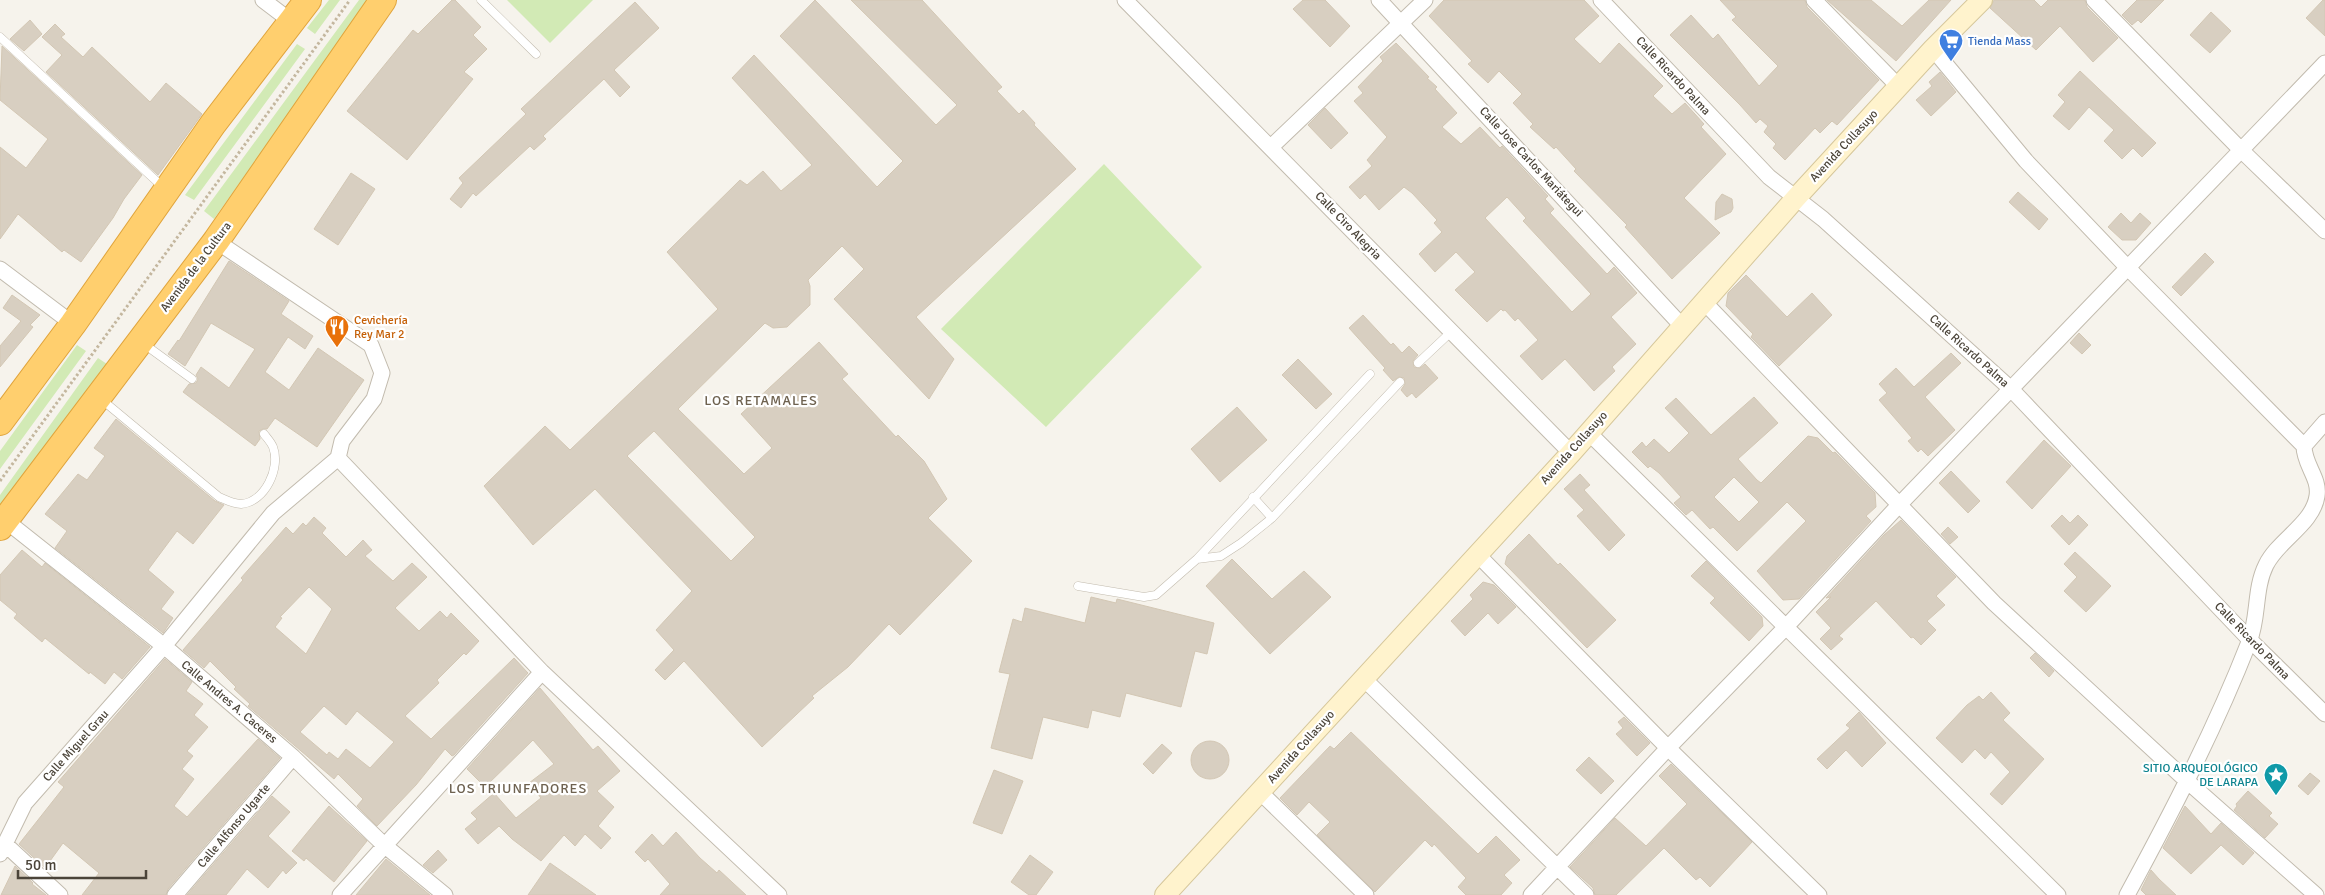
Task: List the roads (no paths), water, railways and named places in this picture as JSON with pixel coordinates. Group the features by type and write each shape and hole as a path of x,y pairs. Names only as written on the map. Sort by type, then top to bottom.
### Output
{"highway":[{"path":"1,417 73,324 166,189 308,0"},
{"name":"Avenida de la Cultura","path":"2,523 216,241 383,0"}],"street":[{"path":"263,0 292,22"},
{"name":"Calle Ciro Alegria","path":"1125,0 1571,453"},
{"name":"Calle Jose Carlos Mariátegui","path":"1379,0 1682,326"},
{"path":"1270,147 1425,0"},
{"name":"Calle Ricardo Palma","path":"1602,0 1769,177 1823,219 2012,389 2250,640 2325,714"},
{"path":"1814,0 1899,87"},
{"name":"Avenida Collasuyo","path":"1165,895 1362,678 1571,453 1795,199 1933,49 1982,0"},
{"path":"2094,0 2241,150 2325,231"},
{"path":"1933,49 2026,161 2127,268 2304,446"},
{"path":"1531,895 1899,505 2325,63"},
{"path":"216,241 371,345 382,373 374,399 342,441 338,458 542,672 778,895"},
{"path":"0,269 73,324"},
{"path":"1705,303 1994,603 2187,781 2316,895"},
{"path":"2126,895 2187,781 2250,640 2258,588 2266,565 2314,509 2318,485 2304,457 2304,446 2325,422"},
{"path":"1589,432 1785,628 2058,895"},
{"name":"Calle Miguel Grau","path":"2,849 25,803 164,646 273,513 338,458"},
{"name":"Calle Andres A. Caceres","path":"2,523 164,646 294,757 384,845 445,895"},
{"path":"1477,554 1668,748 1819,895"},
{"path":"340,895 542,672"},
{"path":"1362,678 1586,895"},
{"name":"Calle Alfonso Ugarte","path":"175,895 294,757"},
{"path":"1260,792 1366,895"},
{"path":"2,849 60,895"}],"lane":[{"path":"481,0 536,54"},
{"path":"0,37 166,189"},
{"path":"1418,363 1451,332"},
{"path":"140,341 192,379"},
{"path":"1078,586 1144,597 1156,595 1196,559 1370,374"},
{"path":"1196,559 1221,556 1241,544 1272,518 1400,382"},
{"path":"98,397 219,497 230,502 242,504 256,498 270,481 275,461 272,446 264,434"},
{"path":"1253,497 1272,518"}],"place":[{"name":"Tienda Mass","path":"1951,62"},
{"name":"Cevichería Rey Mar 2","path":"337,348"},
{"name":"SITIO ARQUEOLÓGICO DE LARAPA","path":"2276,796"}],"district":[{"name":"LOS RETAMALES","path":"761,400"},
{"name":"LOS TRIUNFADORES","path":"518,788"}]}
